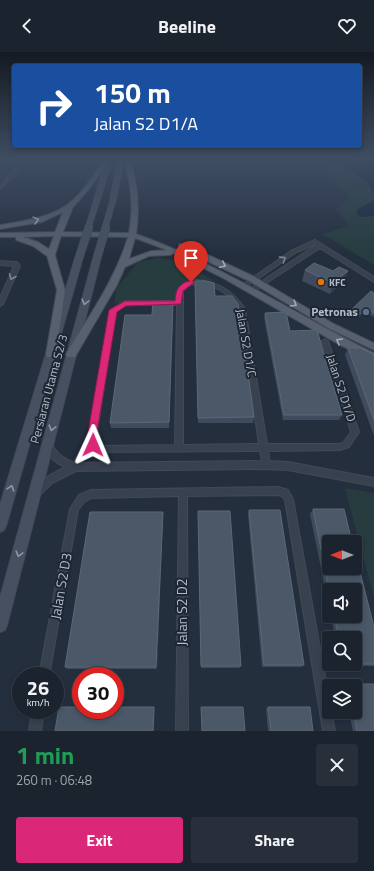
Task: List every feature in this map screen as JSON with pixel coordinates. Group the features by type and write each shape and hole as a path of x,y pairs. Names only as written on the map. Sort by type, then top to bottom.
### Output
{"main road":[{"path":"51,255 58,231 70,206 85,191"},
{"name":"Persiaran Utama S2/3","path":"0,526 100,191"},
{"name":"Persiaran Utama S2/3","path":"0,625 114,191"},
{"path":"72,354 124,265 134,233 136,213 134,191"},
{"path":"0,228 39,220 70,206"},
{"path":"0,228 134,233 182,247 256,282 326,324 374,347"},
{"path":"4,235 58,231"},
{"path":"134,233 248,288 344,344 374,357"},
{"path":"4,235 32,242 44,248 51,255 61,290 51,354"},
{"path":"124,265 141,255 153,252 182,255"}],"street":[{"path":"248,288 317,244"},
{"path":"248,288 293,252 317,244"},
{"path":"317,244 374,280"},
{"path":"0,263 12,263 16,266 0,304"},
{"name":"Jalan S2 D1/C","path":"179,449 179,303 180,290 191,282 212,285 229,293 238,301 242,309 266,465"},
{"name":"Jalan S2 D1/D","path":"179,303 125,303 113,310 92,438 93,445 101,449 340,447 346,444 355,432 326,341"},
{"path":"47,444 57,459 75,467 288,466 374,482"},
{"path":"34,494 49,480 75,467"},
{"path":"182,492 278,491 285,493 289,499 329,731"},
{"name":"Jalan S2 D3","path":"46,667 74,509 82,498 91,494 182,492"},
{"name":"Jalan S2 D2","path":"182,492 182,731"},
{"path":"35,731 37,719"}],"green space":[{"path":"344,191 374,191 374,265 322,234 349,226 336,209 350,197"},
{"path":"157,258 177,260 215,281 188,280 180,286 175,301 115,303 116,289 138,262"},
{"path":"345,488 374,493 374,598 362,552 362,535 357,535"}],"water":[{"path":"374,200 374,216 359,217 357,210"}],"building":[{"path":"314,263 333,271 339,267 348,271 333,283 305,270"},
{"path":"195,281 214,283 215,296 232,296 238,304 254,417 198,418"},
{"path":"371,291 374,293 374,313 366,309 360,314 352,309"},
{"path":"153,301 173,301 169,422 110,423 125,315 152,315"},
{"path":"286,312 290,331 317,330 342,415 284,415 265,313"},
{"path":"348,348 360,348 373,354 374,420"},
{"path":"313,509 344,509 350,535 322,535 322,555"},
{"path":"249,510 280,510 304,665 264,665"},
{"path":"198,511 230,511 241,666 201,666"},
{"path":"90,512 163,512 156,667 65,667"},
{"path":"326,575 361,575 374,627 374,664 362,664 362,631 337,631 336,623 362,623 362,583 328,583"},
{"path":"362,684 374,684 374,731 357,731 354,719 362,719"},
{"path":"64,707 72,707 72,719 124,719 124,707 154,707 153,731 55,731 57,719 64,719"},
{"path":"201,707 243,707 245,731 202,731"},
{"path":"268,707 310,707 313,731 271,731"}],"place":[{"name":"KFC","path":"321,282"},
{"name":"Petronas","path":"366,312"}],"route":[{"path":"93,445 92,438 113,310 125,303 179,303 180,290 191,282"}]}
